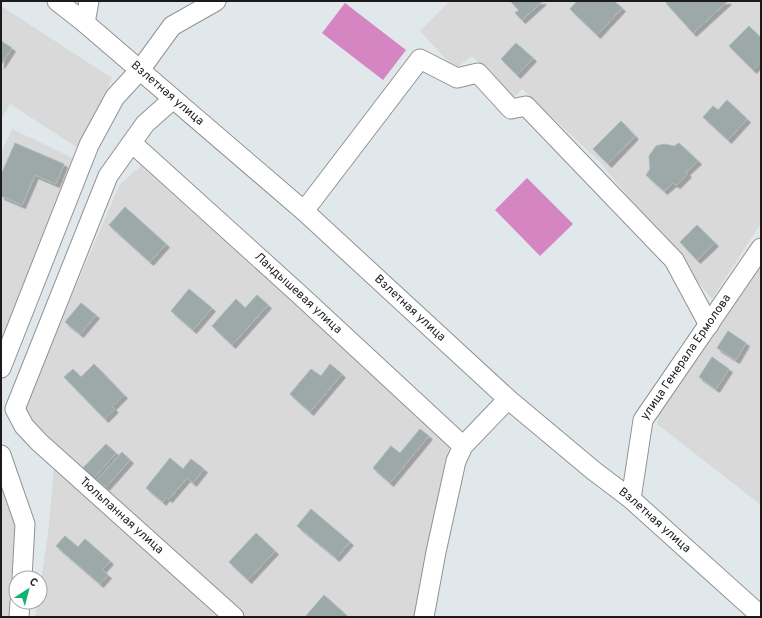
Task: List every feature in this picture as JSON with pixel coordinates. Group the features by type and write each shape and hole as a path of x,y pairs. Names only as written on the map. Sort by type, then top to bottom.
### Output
{"street":[{"name":"Взлетная улица","path":"57,1 304,211 508,399 588,466 631,499 761,616"},
{"path":"85,24 89,1"},
{"path":"1,368 90,145 115,97 140,70 172,26 216,1"},
{"path":"304,211 420,59 457,78 478,73 511,109 526,106 674,260 709,325"},
{"path":"132,143 145,124 173,99"},
{"name":"Тюльпанная улица","path":"132,143 108,176 15,409 24,426 39,442 234,617"},
{"name":"Ландышевая улица","path":"132,143 463,446"},
{"name":"улица Генерала Ермолова","path":"631,499 643,420 761,248"},
{"path":"424,617 436,552 456,461 463,446 508,399"},
{"path":"1,455 25,524 22,570"}],"shaded area":[{"path":"450,1 761,1 761,223 712,299 599,161 522,89 513,98 472,56 455,69 420,31"},
{"path":"345,3 406,50 383,80 322,33"},
{"path":"1,6 112,78 81,150 10,104 1,120"},
{"path":"12,129 73,158 1,345 1,153"},
{"path":"141,166 450,444 420,617 240,617 21,414 120,184"},
{"path":"527,178 573,224 540,256 495,210"},
{"path":"761,255 761,505 657,424 661,406"},
{"path":"54,468 221,617 35,617 36,610 48,610 48,570 43,570 48,534"},
{"path":"1,481 17,513 13,570 8,570 8,610 10,610 10,617 1,617"}],"building":[{"path":"510,1 543,1 522,20 515,13 519,10"},
{"path":"577,1 614,1 622,8 597,35 570,9"},
{"path":"669,1 728,1 693,33 666,3"},
{"path":"749,26 761,38 761,62 753,70 729,46"},
{"path":"1,41 12,48 1,65"},
{"path":"516,43 533,58 517,75 501,59"},
{"path":"727,100 747,119 728,140 703,117 713,106 718,110"},
{"path":"621,121 635,136 608,164 593,149"},
{"path":"15,143 64,164 56,184 35,175 22,205 1,196 1,175"},
{"path":"679,143 698,161 686,172 688,174 677,185 673,183 664,191 646,175 650,169 649,156 656,146 664,144 674,146"},
{"path":"125,207 166,244 150,262 109,225"},
{"path":"697,225 715,243 697,260 680,242"},
{"path":"189,289 212,308 193,330 171,311"},
{"path":"257,295 268,305 232,345 212,326 236,299 245,308"},
{"path":"81,303 96,315 80,334 65,322"},
{"path":"728,331 746,343 736,360 717,348"},
{"path":"712,357 729,369 716,389 699,377"},
{"path":"94,364 124,395 112,407 115,409 105,419 64,377 73,369 81,377"},
{"path":"330,364 342,374 310,412 290,394 311,369 321,376"},
{"path":"420,429 429,436 390,483 373,468 391,446 400,453"},
{"path":"106,444 116,453 93,479 82,469"},
{"path":"122,452 130,460 106,487 97,480"},
{"path":"170,458 183,469 191,459 204,469 193,483 187,478 169,499 166,497 163,502 146,488"},
{"path":"311,509 350,542 336,558 297,526"},
{"path":"256,533 275,551 248,580 229,562"},
{"path":"65,536 78,547 85,539 110,561 102,570 108,575 100,584 56,546"},
{"path":"324,595 344,613 340,617 305,617"}]}
